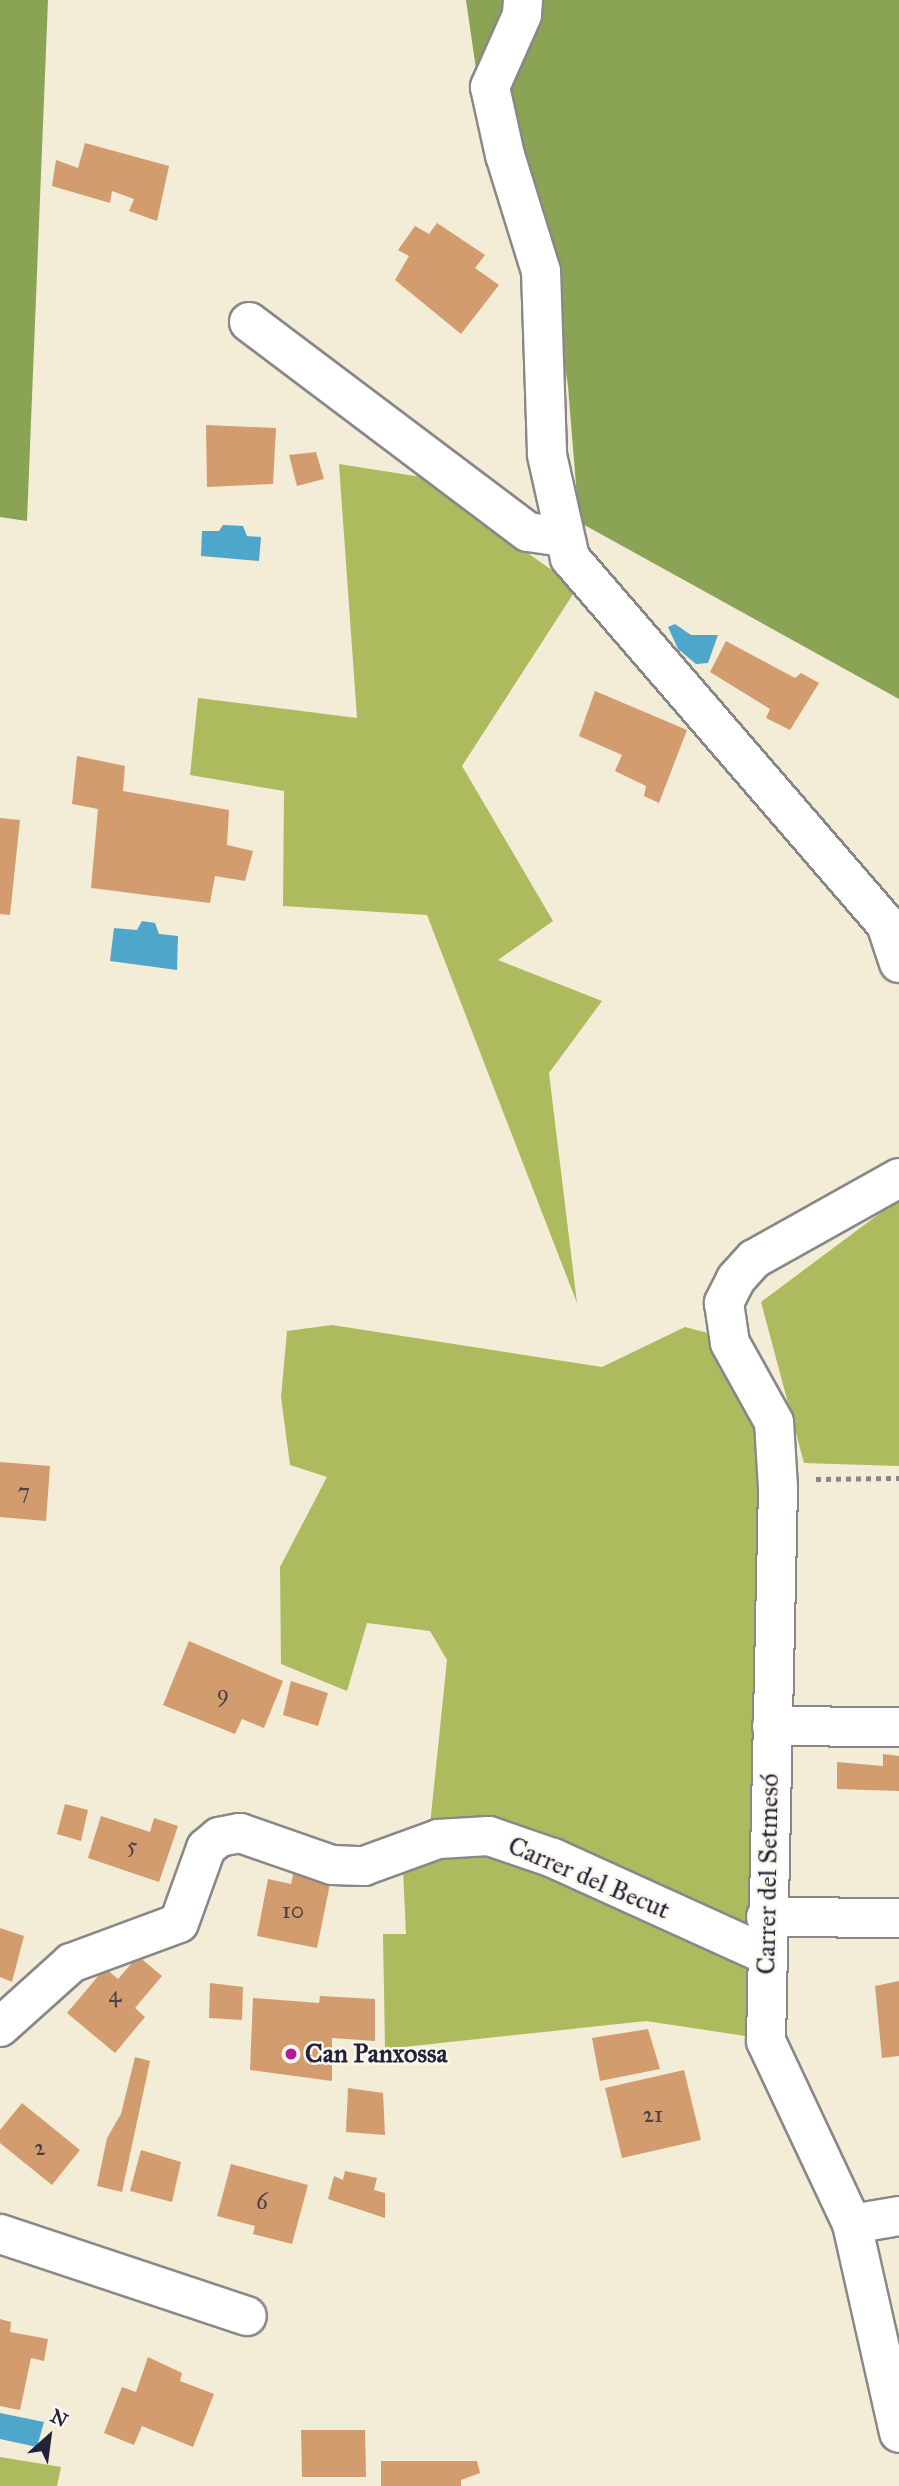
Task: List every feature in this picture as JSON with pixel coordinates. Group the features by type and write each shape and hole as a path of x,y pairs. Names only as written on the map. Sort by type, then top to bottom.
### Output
{"street":[{"path":"523,0 522,15 490,87 505,155 541,271 547,455 569,558 887,924 899,963"},
{"path":"249,322 527,532 565,537"},
{"name":"Carrer del Setmesó","path":"898,1173 754,1259 736,1279 724,1303 730,1343 774,1422 778,1487 765,1954 766,2041 852,2224 899,2433"},
{"path":"772,1726 899,1727"},
{"name":"Carrer del Becut","path":"0,2027 71,1963 179,1923 206,1848 219,1837 240,1833 332,1865 365,1866 438,1839 489,1836 553,1858 765,1954"},
{"path":"766,1917 899,1918"},
{"path":"852,2224 899,2216"},
{"path":"0,2234 247,2316"}],"path":[{"path":"778,1487 816,1478 899,1478"}],"green space":[{"path":"0,0 48,0 27,521 0,517"},
{"path":"466,0 899,0 899,699 579,522 568,386 547,248 486,138"},
{"path":"339,464 421,477 577,588 462,766 553,921 498,960 602,1001 549,1073 577,1303 427,915 283,906 284,791 190,775 198,698 357,718"},
{"path":"899,1199 899,1466 804,1463 761,1302"},
{"path":"332,1325 602,1367 685,1327 708,1333 760,1428 754,1927 520,1829 430,1825 447,1660 430,1631 367,1623 347,1691 281,1664 280,1567 327,1477 290,1465 281,1397 287,1331"},
{"path":"436,1855 511,1855 706,1939 753,1975 752,2037 646,2021 385,2049 383,1934 406,1934 403,1870"},
{"path":"0,2457 61,2467 57,2486 0,2486"}],"water":[{"path":"223,525 243,526 247,536 261,537 259,561 201,556 202,531 219,531"},
{"path":"675,624 691,635 718,635 708,663 696,664 678,649 668,627"},
{"path":"142,921 155,923 159,934 178,936 177,970 110,961 114,928 137,930"},
{"path":"0,2413 44,2422 37,2447 0,2439"}],"building":[{"path":"85,143 169,166 157,221 129,211 134,199 112,191 110,203 52,186 56,160 78,168"},
{"path":"437,223 485,255 475,268 499,285 461,334 395,280 409,256 398,250 415,226 429,234"},
{"path":"206,425 276,428 273,484 207,487"},
{"path":"316,452 324,479 297,486 289,455"},
{"path":"726,641 795,678 801,673 819,683 790,730 766,718 770,709 710,672"},
{"path":"595,691 687,730 659,803 644,796 646,786 615,771 622,755 579,736"},
{"path":"77,756 125,766 123,791 229,810 227,845 253,851 245,881 215,876 210,903 91,888 98,809 72,804"},
{"path":"0,818 20,820 10,915 0,914"},
{"path":"0,1462 50,1466 46,1521 0,1517"},
{"path":"189,1641 283,1681 264,1728 242,1719 235,1734 163,1705"},
{"path":"291,1681 328,1693 318,1726 283,1715"},
{"path":"883,1754 899,1756 899,1791 837,1789 837,1762 883,1766"},
{"path":"65,1804 88,1810 81,1841 57,1834"},
{"path":"101,1816 150,1832 154,1818 178,1826 159,1882 88,1858"},
{"path":"295,1866 332,1874 317,1948 257,1936 268,1879 291,1884"},
{"path":"0,1928 24,1936 12,1982 0,1977"},
{"path":"138,1956 162,1976 135,2008 145,2017 115,2053 67,2013 105,1968 118,1979"},
{"path":"899,1981 899,2056 882,2058 875,1986"},
{"path":"210,1983 243,1987 242,2020 209,2018"},
{"name":"Can Panxossa","path":"320,1996 375,1999 375,2041 332,2038 332,2081 250,2070 253,1998 319,2003"},
{"path":"648,2029 660,2069 600,2081 592,2038"},
{"path":"135,2057 150,2061 122,2192 97,2186 107,2138 121,2114"},
{"path":"684,2070 701,2140 622,2158 605,2088"},
{"path":"348,2088 383,2093 385,2135 346,2132"},
{"path":"22,2103 80,2150 52,2185 0,2143 0,2130"},
{"path":"141,2150 181,2162 172,2202 130,2191"},
{"path":"231,2164 308,2185 292,2244 253,2234 255,2226 217,2216"},
{"path":"345,2171 377,2178 374,2190 385,2193 385,2218 328,2199 334,2176 343,2180"},
{"path":"0,2319 11,2322 10,2332 48,2339 44,2361 31,2358 20,2410 0,2406"},
{"path":"148,2357 182,2373 180,2381 214,2394 193,2447 142,2426 134,2445 104,2433 122,2387 136,2392"},
{"path":"301,2430 365,2430 366,2477 302,2477"},
{"path":"381,2461 477,2461 480,2473 461,2480 461,2486 381,2486"}],"place":[{"name":"Can Panxossa","path":"291,2054"}]}
